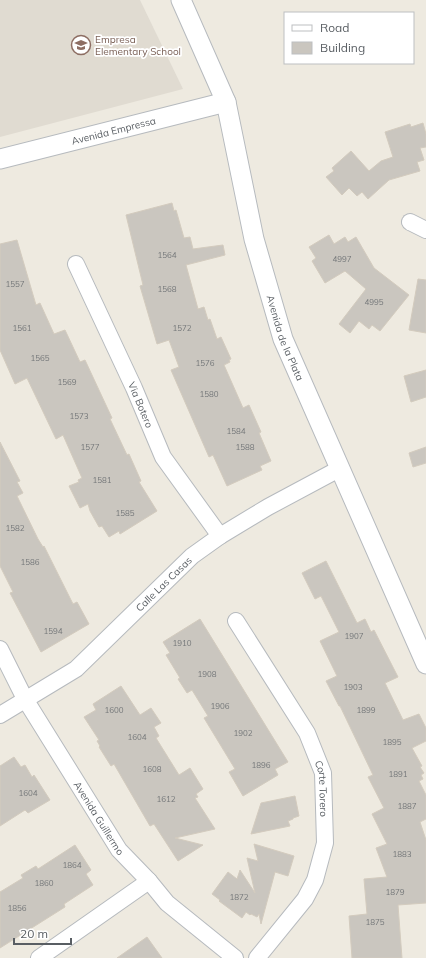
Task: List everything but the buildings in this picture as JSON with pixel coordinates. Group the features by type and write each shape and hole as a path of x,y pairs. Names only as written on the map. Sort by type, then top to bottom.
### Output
{"street":[{"name":"Avenida de la Plata","path":"181,0 226,102 254,239 283,339 426,664"},
{"name":"Avenida Empressa","path":"0,159 226,102"},
{"path":"410,222 426,230"},
{"name":"Via Botero","path":"76,264 134,388 163,457 220,536"},
{"name":"Calle Las Casas","path":"0,715 76,669 192,556 220,536 268,507 339,469"},
{"name":"Corte Torero","path":"236,621 307,733 323,773 325,843 315,880 305,899 257,958"},
{"name":"Avenida Guillermo","path":"0,649 25,700 119,850 149,881 167,903 235,958"},
{"path":"39,958 149,881"}],"shaded area":[{"name":"Empresa Elementary School","path":"0,0 140,0 183,89 0,137"}],"place":[{"name":"Empresa Elementary School","path":"81,45"}]}
